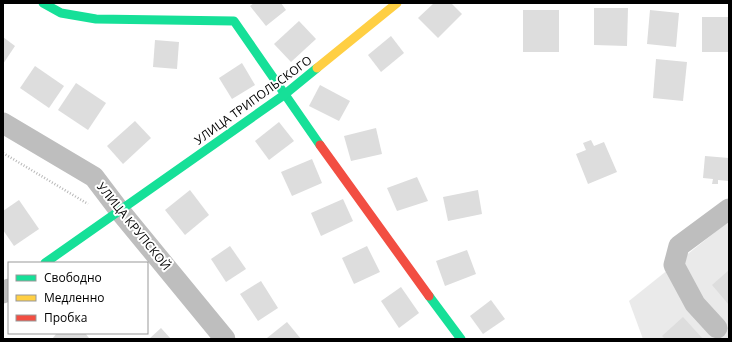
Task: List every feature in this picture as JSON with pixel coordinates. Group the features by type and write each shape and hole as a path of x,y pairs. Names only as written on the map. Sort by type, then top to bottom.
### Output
{"street":[{"path":"43,3 61,13 96,19 234,21 284,95 461,339"},
{"name":"УЛИЦА ТРИПОЛЬСКОГО","path":"46,262 114,213 284,95 397,3"},
{"name":"УЛИЦА КРУПСКОЙ","path":"3,123 94,177 114,213 225,339"},
{"path":"716,328 695,304 674,265 679,246 729,209"}],"path":[{"path":"3,153 114,213"}],"shaded area":[{"path":"729,221 729,339 643,339 629,301"}],"building":[{"path":"254,3 281,3 286,10 266,26 250,6"},
{"path":"434,3 451,3 462,14 438,38 418,18"},
{"path":"594,8 628,8 627,46 594,45"},
{"path":"523,10 559,10 559,52 523,52"},
{"path":"650,10 679,13 676,47 647,44"},
{"path":"702,17 729,17 729,52 702,52"},
{"path":"299,21 316,39 291,62 274,44"},
{"path":"391,36 404,53 381,72 368,55"},
{"path":"3,37 15,46 3,64"},
{"path":"155,40 179,42 177,69 153,67"},
{"path":"656,59 687,62 683,101 653,98"},
{"path":"242,63 255,85 232,99 219,78"},
{"path":"35,66 64,86 49,108 20,88"},
{"path":"76,83 106,103 88,130 58,110"},
{"path":"320,85 350,101 339,121 309,106"},
{"path":"135,121 151,138 123,164 107,146"},
{"path":"279,122 294,141 269,160 255,141"},
{"path":"376,128 382,154 351,161 344,136"},
{"path":"591,140 594,146 604,142 617,172 588,184 576,154 586,150 583,143"},
{"path":"705,156 729,158 729,181 718,180 718,184 712,184 713,179 703,178"},
{"path":"312,159 322,183 292,196 281,172"},
{"path":"417,177 428,201 397,211 387,188"},
{"path":"190,190 209,215 185,235 165,210"},
{"path":"478,190 482,214 448,221 443,197"},
{"path":"343,199 353,221 321,236 311,213"},
{"path":"19,200 39,229 14,246 3,230 3,211"},
{"path":"230,246 246,269 226,282 211,259"},
{"path":"367,246 380,272 354,284 342,258"},
{"path":"467,250 476,274 445,286 436,261"},
{"path":"729,270 729,305 712,285"},
{"path":"261,281 278,308 258,321 240,294"},
{"path":"401,287 419,313 399,328 381,301"},
{"path":"491,300 505,319 483,334 470,316"},
{"path":"683,317 703,339 665,339 662,336"},
{"path":"287,322 301,339 267,338"},
{"path":"161,328 171,339 149,339"},
{"path":"56,334 86,334 89,338 52,339"}],"traffic: fast":[{"path":"43,3 61,13 96,19 234,21 320,145"},
{"path":"46,262 284,95 317,68"},
{"path":"429,296 461,339"}],"traffic: slow":[{"path":"317,68 397,3"}],"traffic: jam":[{"path":"320,145 429,296"}]}
